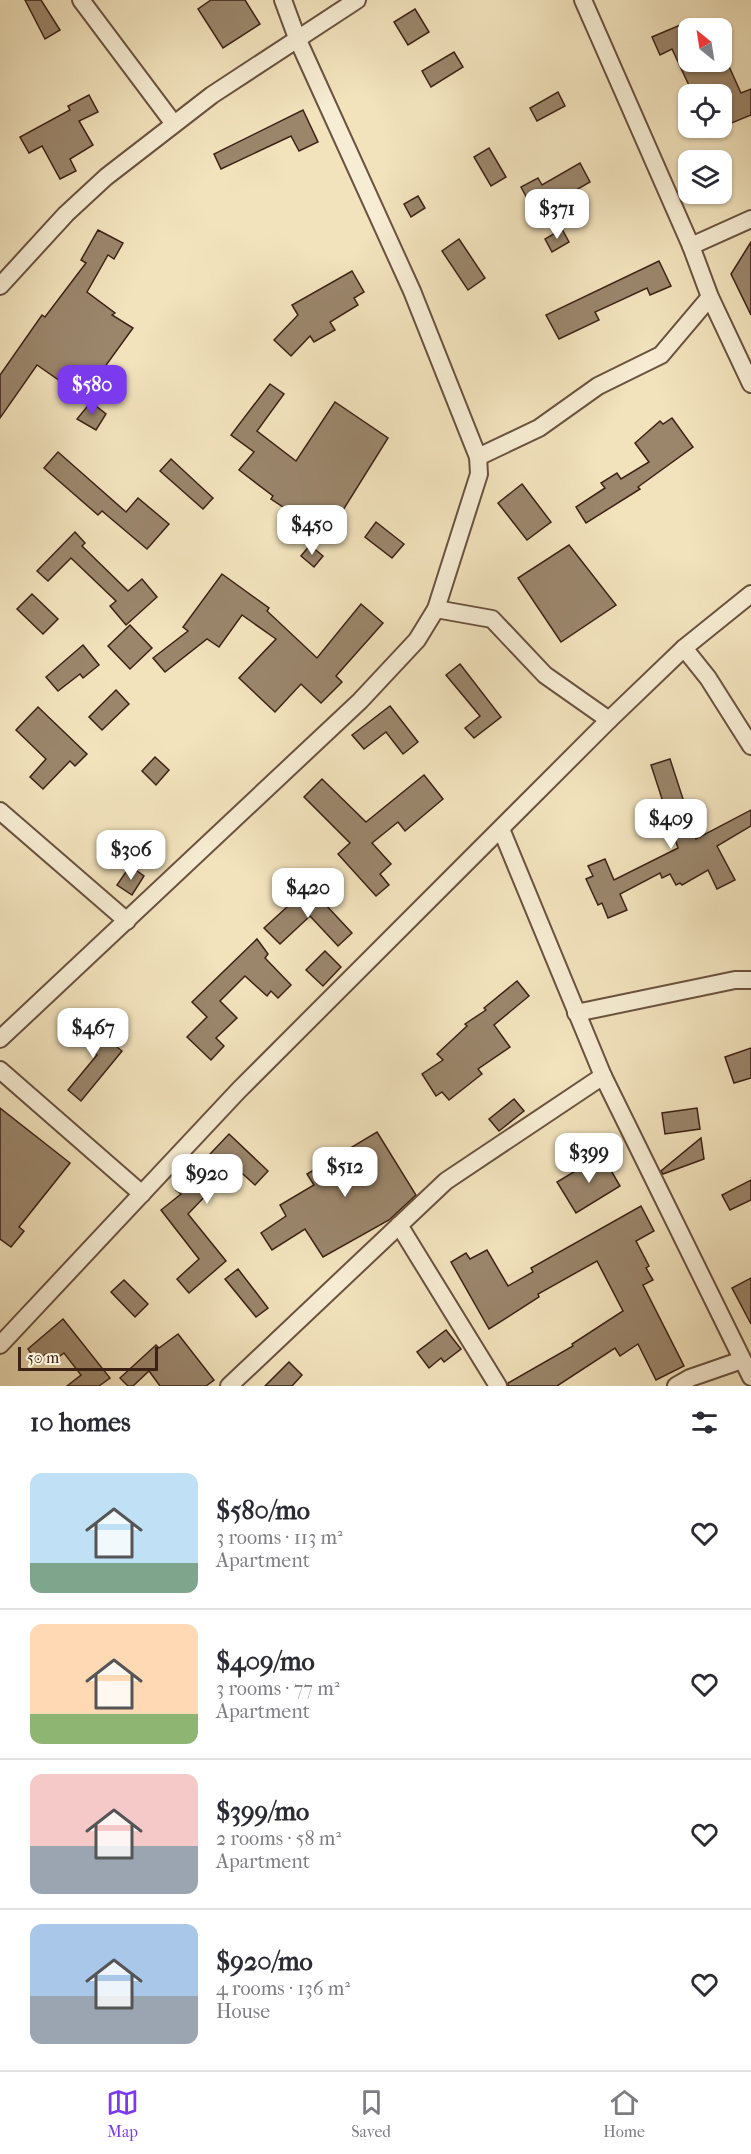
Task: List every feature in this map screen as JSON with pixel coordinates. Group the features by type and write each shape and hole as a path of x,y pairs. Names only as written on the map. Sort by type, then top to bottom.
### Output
{"street":[{"path":"81,0 174,124"},
{"path":"0,1039 360,701 417,640 436,609 478,474 478,457 412,291 297,38 283,0"},
{"path":"0,286 70,210 106,177 174,124 297,38 357,0"},
{"path":"583,0 691,246 710,297 751,384"},
{"path":"691,246 751,219"},
{"path":"478,457 539,428 598,386 661,354 710,297"},
{"path":"0,1345 239,1090 609,720 684,648 751,594"},
{"path":"436,609 492,619 545,675 609,720"},
{"path":"684,648 708,678 751,746"},
{"path":"0,811 127,921"},
{"path":"501,829 603,1076 751,1377"},
{"path":"576,1013 735,980 751,980"},
{"path":"0,1070 142,1194"},
{"path":"229,1386 455,1174 603,1076"},
{"path":"399,1225 498,1386"},
{"path":"676,1386 690,1378 742,1360"}],"building":[{"path":"25,0 41,0 60,30 45,39"},
{"path":"211,0 245,0 260,24 223,48 198,9"},
{"path":"415,9 429,32 408,45 394,22"},
{"path":"678,26 678,62 672,49 660,55 652,37"},
{"path":"454,52 463,67 431,87 422,71"},
{"path":"683,72 732,72 741,93 751,89 751,115 732,123 732,84 688,84"},
{"path":"558,92 565,106 537,121 530,108"},
{"path":"89,95 98,112 79,121 93,145 70,159 76,171 60,179 42,146 29,153 20,137 70,110 68,106"},
{"path":"303,110 318,142 299,151 291,136 221,169 214,154"},
{"path":"489,148 506,177 491,186 474,157"},
{"path":"580,163 590,182 576,190 588,214 556,231 543,207 534,211 521,187 538,178 542,185"},
{"path":"418,196 425,208 411,217 404,204"},
{"path":"562,229 569,242 552,252 545,239"},
{"path":"98,230 123,243 114,259 108,255 87,292 115,313 112,315 133,328 83,397 37,365 0,418 0,375 42,315 45,317 86,263 81,260"},
{"path":"459,239 485,278 468,290 442,251"},
{"path":"751,242 751,315 731,274"},
{"path":"659,261 671,286 650,295 647,288 595,312 599,320 559,339 546,315"},
{"path":"352,271 364,292 354,298 358,305 330,322 335,330 314,342 310,336 291,356 274,340 298,315 292,305"},
{"path":"270,384 284,394 257,431 296,461 335,402 388,438 325,539 305,526 307,523 271,499 273,496 239,470 254,452 231,435"},
{"path":"91,402 106,414 96,430 77,419"},
{"path":"672,418 693,447 638,487 640,489 586,523 576,507 605,488 601,483 617,473 621,479 649,462 635,443 660,421 663,424"},
{"path":"58,452 126,512 138,498 169,524 147,549 102,511 98,515 44,468"},
{"path":"171,459 213,498 203,509 160,471"},
{"path":"522,484 551,522 527,540 498,503"},
{"path":"376,522 404,544 392,558 365,537"},
{"path":"75,532 85,543 82,546 128,591 142,579 157,597 126,625 110,606 116,601 71,558 48,581 37,571"},
{"path":"310,545 323,556 314,567 301,556"},
{"path":"569,545 616,605 561,642 518,578"},
{"path":"222,574 269,608 267,611 317,658 361,604 383,623 336,676 342,682 321,703 301,684 275,712 239,678 276,639 242,615 219,647 207,639 165,672 153,658 188,631 183,627"},
{"path":"32,594 58,619 43,634 17,609"},
{"path":"130,625 152,648 130,669 108,646"},
{"path":"83,645 99,665 83,678 80,674 58,691 46,677"},
{"path":"460,664 501,717 474,738 465,728 480,716 446,675"},
{"path":"116,690 129,704 102,730 89,717"},
{"path":"390,706 418,742 403,754 386,732 364,749 352,735"},
{"path":"38,707 87,754 75,766 70,761 43,789 30,777 46,759 16,730"},
{"path":"155,757 169,770 156,785 142,771"},
{"path":"670,759 696,839 751,810 751,826 717,846 735,880 717,889 708,870 682,885 680,883 676,885 670,874 662,878 660,873 620,894 627,910 608,918 602,903 598,905 586,879 593,876 588,866 605,859 614,880 678,848 651,765"},
{"path":"424,775 443,799 405,831 398,822 372,843 391,864 380,874 389,885 376,896 338,854 350,843 304,797 322,779 366,822"},
{"path":"130,866 144,876 132,895 117,885"},
{"path":"309,887 352,933 338,946 310,916 280,944 264,928"},
{"path":"257,939 268,954 265,958 291,985 278,998 271,991 267,996 245,976 220,1001 237,1018 216,1038 224,1046 211,1060 187,1037 207,1017 192,1002"},
{"path":"325,951 341,967 323,986 306,970"},
{"path":"517,981 529,996 494,1025 510,1047 478,1069 482,1074 449,1100 442,1092 436,1096 422,1074 443,1060 437,1054 467,1026 465,1024 486,1010 484,1008"},
{"path":"84,1021 122,1051 81,1101 68,1090 97,1055 72,1035"},
{"path":"751,1048 751,1078 734,1083 725,1057"},
{"path":"514,1099 524,1111 499,1131 489,1119"},
{"path":"0,1108 70,1163 19,1227 24,1231 11,1247 0,1239"},
{"path":"697,1108 700,1129 665,1134 662,1113"},
{"path":"377,1132 416,1195 389,1220 323,1257 305,1229 272,1250 261,1233 286,1216 280,1205 314,1185 307,1174"},
{"path":"229,1134 268,1171 255,1185 234,1166 188,1214 226,1261 189,1293 177,1279 199,1259 161,1210 181,1194 176,1190"},
{"path":"701,1138 704,1159 663,1174 661,1171"},
{"path":"602,1155 620,1186 576,1213 557,1182"},
{"path":"751,1180 751,1200 730,1210 722,1195"},
{"path":"641,1206 654,1231 636,1241 649,1266 646,1268 653,1280 643,1285 684,1366 656,1380 638,1344 620,1356 615,1348 557,1386 508,1386 508,1383 573,1346 572,1344 623,1311 597,1261 538,1294 539,1297 489,1329 451,1262 466,1253 470,1259 487,1250 508,1286 533,1272 531,1268"},
{"path":"238,1269 268,1308 256,1317 225,1279"},
{"path":"751,1278 751,1324 732,1288"},
{"path":"124,1280 148,1304 135,1317 111,1292"},
{"path":"63,1319 110,1378 99,1386 67,1386 81,1375 64,1353 52,1362 46,1354 36,1361 28,1349"},
{"path":"446,1330 461,1349 444,1362 441,1358 429,1368 417,1352"},
{"path":"178,1334 214,1380 206,1386 160,1386 149,1371 133,1386 128,1386 120,1378 156,1345 159,1348"},
{"path":"289,1362 302,1375 292,1386 265,1386"}]}
